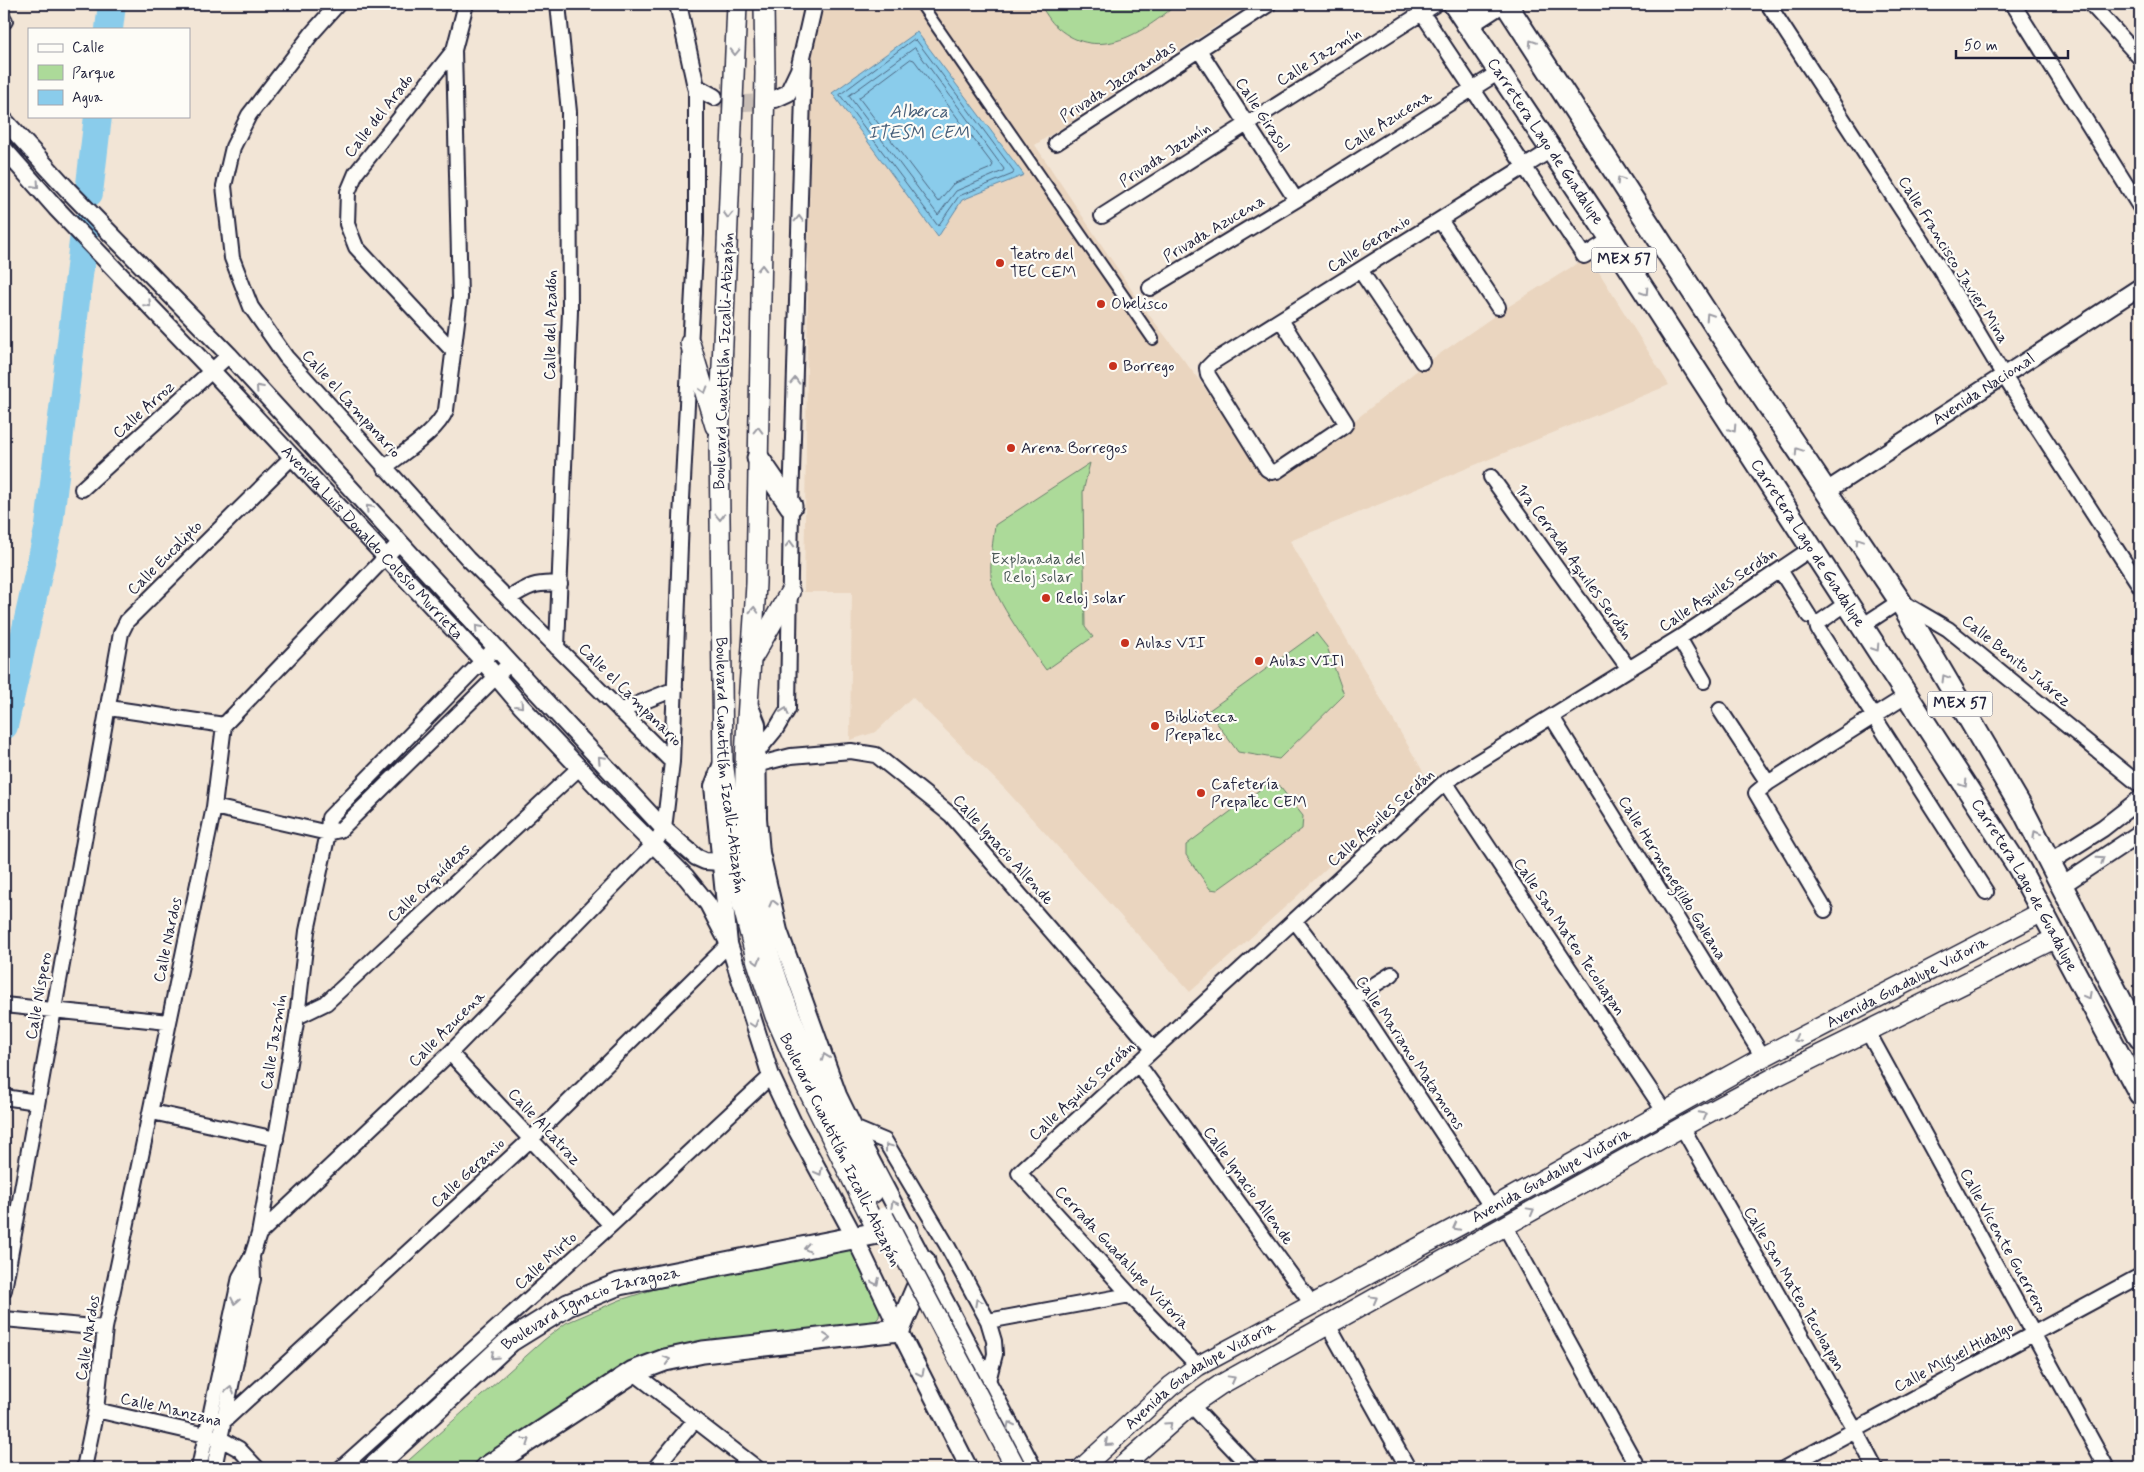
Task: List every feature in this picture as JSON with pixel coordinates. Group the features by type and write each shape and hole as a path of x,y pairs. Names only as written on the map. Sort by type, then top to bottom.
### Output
{"main road":[{"name":"Boulevard Cuautitlán Izcalli-Atizapán","path":"737,4 719,439 723,761 740,844 770,958 788,1011 884,1217 1016,1468"},
{"name":"Boulevard Cuautitlán Izcalli-Atizapán","path":"764,4 765,83 758,458 752,658 745,731 740,844 742,904 757,962 775,1016 803,1080 873,1222 1003,1468"},
{"name":"Carretera Lago de Guadalupe","path":"1454,4 1611,239 2018,868 2140,1094"},
{"path":"1467,24 1498,4"},
{"name":"Carretera Lago de Guadalupe","path":"1506,4 1825,492 1900,601 2051,861 2140,1038"},
{"path":"690,343 719,439"},
{"path":"758,458 791,506"},
{"path":"752,658 790,592"},
{"name":"Avenida Guadalupe Victoria","path":"1082,1468 1171,1386 1198,1366 1492,1208 1763,1057 2042,912"},
{"name":"Avenida Guadalupe Victoria","path":"1120,1468 1191,1405 1220,1385 1775,1077 2056,938"},
{"name":"Boulevard Ignacio Zaragoza","path":"373,1468 510,1341 568,1304 619,1284 898,1228 907,1230"},
{"path":"486,1468 634,1372 664,1360 703,1352 899,1330 920,1281 924,1261"}],"street":[{"name":"Calle el Campanario","path":"338,4 313,32 249,115 233,147 224,186 232,258 251,307 286,357 384,468 508,599 672,762"},
{"name":"Calle del Arado","path":"384,468 442,419 446,410 460,298 454,50 466,4"},
{"name":"Calle del Azadón","path":"557,648 570,301 569,112 558,4"},
{"name":"Boulevard Cuautitlán Izcalli-Atizapán","path":"664,829 672,762 696,234 696,87 678,4"},
{"path":"775,99 788,92 799,70 814,4"},
{"path":"922,4 1153,339"},
{"name":"Privada Jacarandas","path":"1056,143 1269,4"},
{"name":"Calle Jazmín","path":"1247,124 1419,8 1436,4"},
{"name":"Calle Francisco Javier Mina","path":"1768,4 1939,267 2004,376 2140,586"},
{"path":"2013,4 2140,207"},
{"path":"2091,4 2140,58"},
{"path":"1419,8 1584,256 1611,239"},
{"path":"757,758 788,709 791,506 805,43"},
{"name":"Calle del Arado","path":"453,351 356,247 347,224 348,192 356,173 454,50"},
{"name":"Calle Girasol","path":"1199,50 1296,200"},
{"name":"Calle Azucena","path":"1296,200 1499,72"},
{"path":"696,87 714,97"},
{"name":"Avenida Luis Donaldo Colosio Murrieta","path":"4,123 229,355 664,829 696,857 705,861 722,862"},
{"name":"Privada Jazmín","path":"1102,216 1247,124"},
{"name":"Avenida Luis Donaldo Colosio Murrieta","path":"4,149 56,208 212,371 483,661 579,768 686,876 708,904 728,944"},
{"name":"Calle Geranio","path":"1281,320 1346,423 1277,471 1272,472 1267,469 1208,375 1207,368 1213,362 1551,150"},
{"path":"56,208 68,190"},
{"name":"Privada Azucena","path":"1150,288 1296,200"},
{"path":"1440,220 1498,307"},
{"path":"1360,270 1422,362"},
{"name":"Avenida Nacional","path":"1825,492 2140,287"},
{"name":"Calle Arroz","path":"82,490 229,355"},
{"name":"Calle Eucalipto","path":"109,708 121,633 127,621 292,457"},
{"name":"1ra Cerrada Aquiles Serdán","path":"1491,477 1629,669"},
{"path":"109,708 224,725 400,542"},
{"name":"Calle Aquiles Serdán","path":"1020,1173 1444,782 1679,638 1812,548"},
{"path":"1780,570 1809,616"},
{"path":"508,599 540,582 560,584"},
{"path":"1862,626 1900,601"},
{"name":"Calle Benito Juárez","path":"1900,601 1948,629 2140,785"},
{"path":"1847,603 1820,620 1817,624 1818,629 1986,892"},
{"path":"1679,638 1704,681"},
{"name":"Calle Jazmín","path":"213,1436 210,1416 240,1277 252,1256 259,1234 297,1017 307,931 328,833 329,818 496,647"},
{"path":"214,807 328,833 340,830 510,663"},
{"path":"620,711 675,689"},
{"path":"1825,910 1756,793 1768,782 1906,696"},
{"path":"749,704 757,724 760,853 779,931 838,1095 1033,1468"},
{"name":"Calle Níspero","path":"4,1290 109,708"},
{"path":"1720,710 1768,782"},
{"name":"Calle Hermenegildo Galeana","path":"1552,717 1763,1057"},
{"name":"Calle Nardos","path":"84,1468 96,1410 105,1328 152,1112 168,1022 214,807 224,725"},
{"name":"Calle Ignacio Allende","path":"757,758 851,751 876,755 951,815 1153,1049"},
{"path":"723,761 713,786 722,862 728,944 771,1076 795,1128 855,1238 969,1468"},
{"name":"Calle Orquídeas","path":"297,1017 326,1003 579,768"},
{"name":"Calle San Mateo Tecoloapan","path":"1444,782 1664,1111"},
{"path":"2051,861 2103,828 2140,799"},
{"name":"Calle Azucena","path":"259,1234 450,1052 654,844 664,829"},
{"path":"2062,885 2140,833"},
{"name":"Calle Mariano Matamoros","path":"1295,920 1353,998 1492,1208"},
{"name":"Calle Geranio","path":"224,1421 531,1139 728,944"},
{"path":"1353,998 1392,974"},
{"path":"4,1004 168,1022"},
{"name":"Calle Vicente Guerrero","path":"1868,1032 2107,1468"},
{"name":"Calle Alcatraz","path":"450,1052 612,1225"},
{"name":"Calle Ignacio Allende","path":"1138,1064 1312,1304"},
{"name":"Calle Mirto","path":"341,1468 612,1225 771,1076"},
{"path":"4,1097 38,1102"},
{"path":"152,1112 276,1139"},
{"name":"Calle San Mateo Tecoloapan","path":"1682,1127 1875,1468"},
{"path":"854,1128 885,1141 948,1247 988,1321 994,1341 995,1354 988,1381"},
{"name":"Cerrada Guadalupe Victoria","path":"1020,1173 1130,1295 1198,1366"},
{"path":"1505,1226 1638,1468"},
{"name":"Calle Jazmín","path":"213,1436 224,1421 253,1278 252,1256"},
{"name":"Calle Miguel Hidalgo","path":"1784,1468 2140,1276"},
{"path":"988,1321 1130,1295"},
{"path":"4,1319 105,1328"},
{"path":"1328,1325 1408,1468"},
{"path":"634,1372 757,1468"},
{"path":"1191,1405 1251,1468"},
{"name":"Calle Manzana","path":"96,1410 213,1436 239,1449 257,1468"},
{"path":"210,1416 224,1421"},
{"path":"655,1468 694,1420"},
{"path":"199,1468 213,1436"},
{"path":"213,1436 214,1468"}],"shaded area":[{"path":"815,4 1250,4 1035,145 1143,307 1199,380 1269,481 1349,425 1425,364 1503,310 1589,256 1669,385 1290,541 1425,775 1294,899 1190,992 1005,789 912,697 876,732 850,740 852,592 804,592 811,65"}],"green space":[{"path":"1039,4 1177,4 1136,33 1120,40 1105,43 1089,43 1074,38 1055,26"},
{"name":"Explanada del Reloj solar","path":"1090,463 1083,492 1085,627 1093,637 1046,670 1014,624 993,586 991,563 995,525"},
{"path":"1316,633 1327,647 1344,695 1279,759 1238,752 1208,711"},
{"path":"1270,782 1277,783 1303,816 1302,829 1217,890 1210,889 1186,855 1186,845"},
{"path":"849,1247 880,1309 879,1317 873,1324 639,1365 477,1468 400,1468 544,1340 566,1323 620,1300 655,1289"}],"water":[{"name":"Alberca ITESM CEM","path":"917,32 1024,175 962,200 938,237 832,93"}],"waterway":[{"path":"109,28 112,4"},
{"path":"89,193 98,118"},
{"path":"4,726 49,526 85,225"}],"tunnel":[{"path":"714,97 744,103 775,99"}],"place":[{"name":"Teatro del TEC CEM","path":"1000,263"},
{"name":"Obelisco","path":"1101,304"},
{"name":"Borrego","path":"1113,366"},
{"name":"Arena Borregos","path":"1011,448"},
{"name":"Reloj solar","path":"1046,598"},
{"name":"Aulas VII","path":"1125,643"},
{"name":"Aulas VIII","path":"1259,661"},
{"name":"Biblioteca PrepaTec","path":"1155,726"},
{"name":"Cafetería PrepaTec CEM","path":"1201,793"}]}
